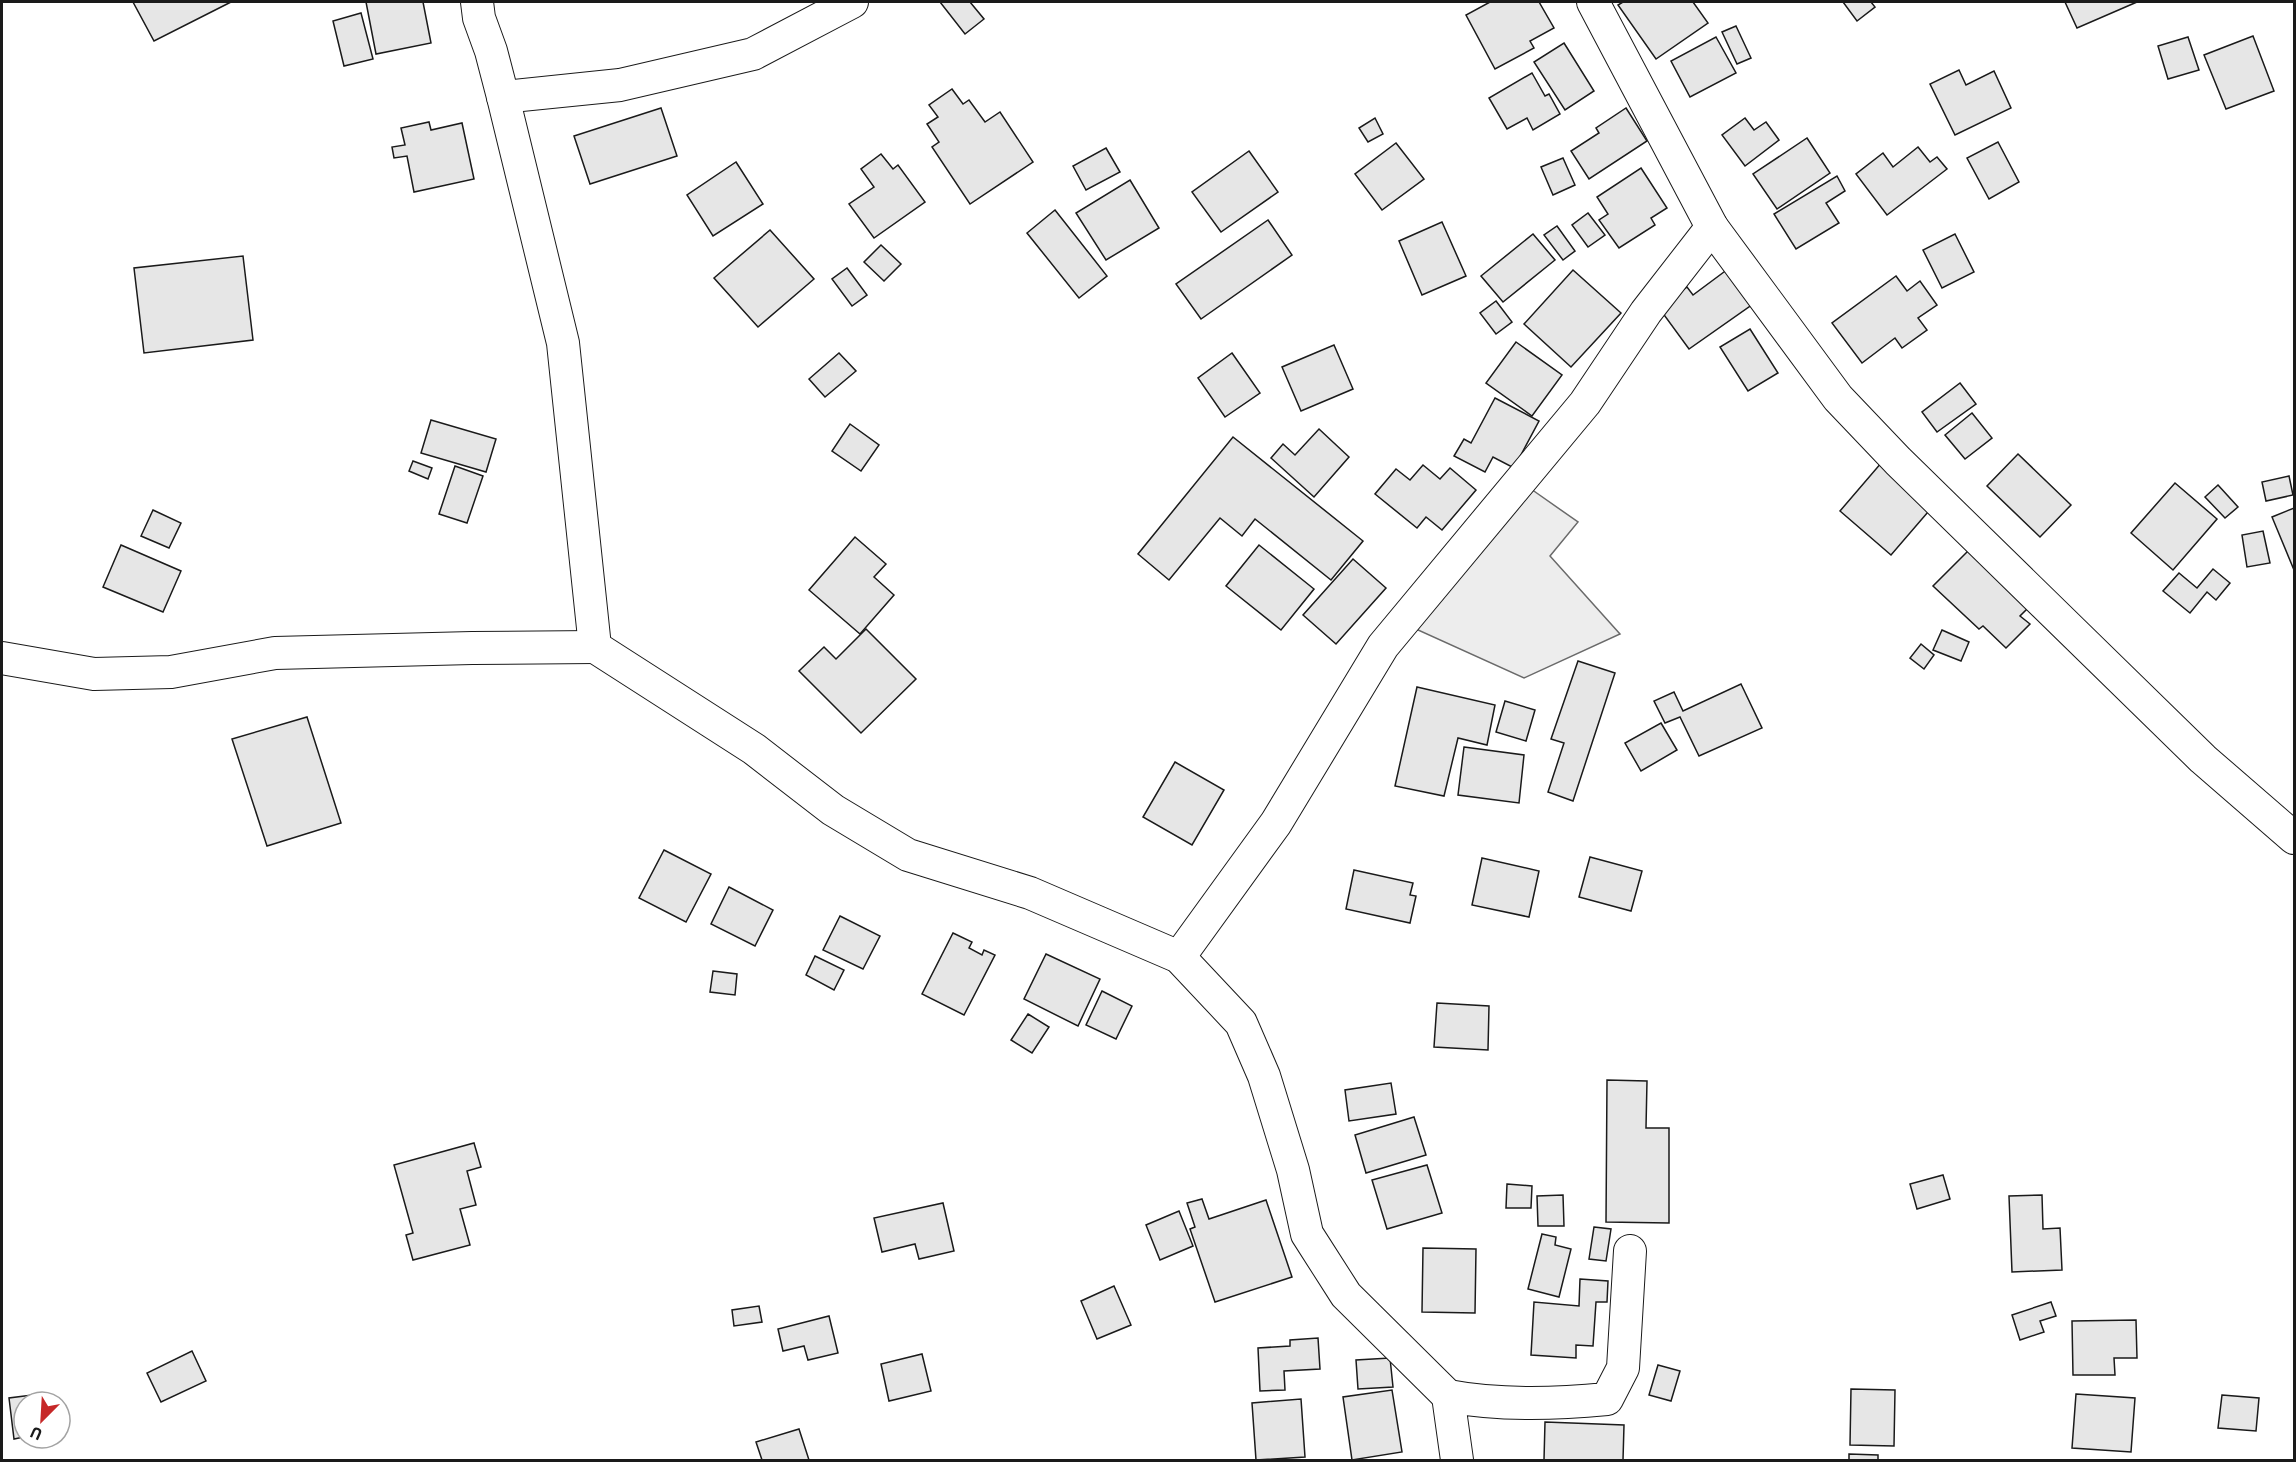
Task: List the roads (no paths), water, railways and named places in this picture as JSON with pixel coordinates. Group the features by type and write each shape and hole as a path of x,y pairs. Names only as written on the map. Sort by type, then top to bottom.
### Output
{"street":[{"path":"477,2 479,18 491,51 503,97 563,343 595,647"},
{"path":"503,97 620,84 753,54 852,2"},
{"path":"1593,2 1712,227 1838,398 1898,461 2203,759 2295,838"},
{"path":"1179,957 1276,824 1383,646 1585,403 1646,312 1712,227"},
{"path":"2,658 94,674 171,672 275,653 595,647 754,749 833,810 908,855 1030,893 1179,957 1241,1023 1264,1076 1293,1170 1307,1234 1346,1295 1448,1396 1468,1400 1561,1403 1607,1399 1623,1368 1630,1251"},
{"path":"1448,1396 1457,1461"}]}
